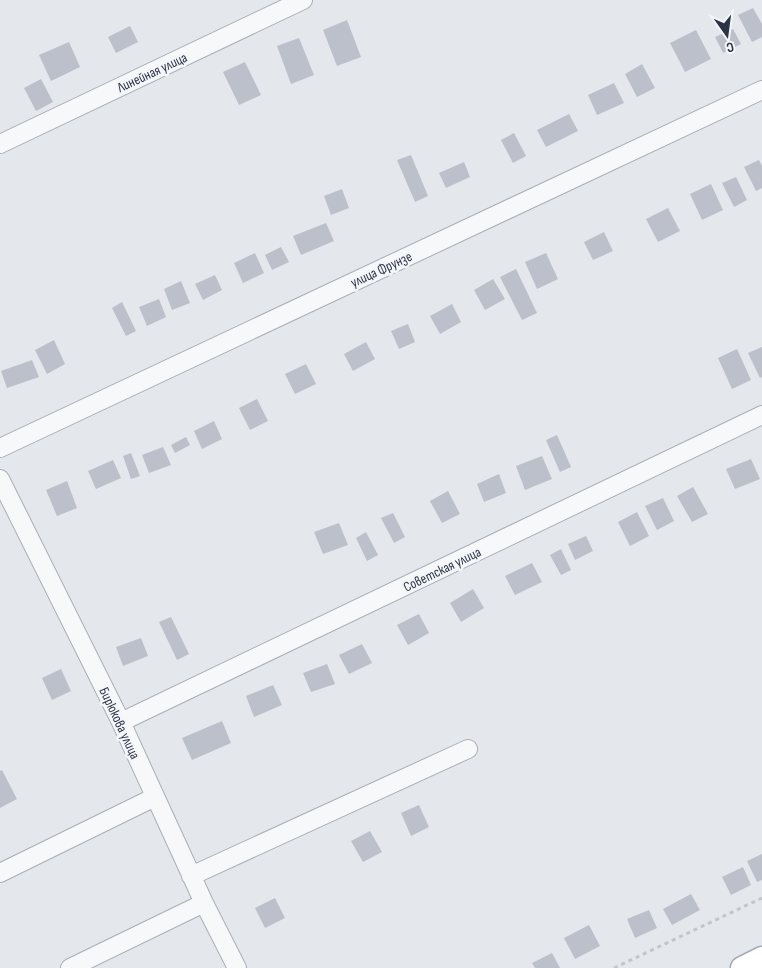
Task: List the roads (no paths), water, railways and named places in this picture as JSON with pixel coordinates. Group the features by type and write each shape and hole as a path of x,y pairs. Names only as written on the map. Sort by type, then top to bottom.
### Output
{"main road":[{"path":"742,968 762,958"}],"street":[{"name":"Линейная улица","path":"0,144 303,0"},
{"name":"улица Фрунзе","path":"0,448 762,90"},
{"name":"Советская улица","path":"121,722 762,415"},
{"name":"Бирюкова улица","path":"0,479 121,722 191,876 237,968"},
{"path":"191,876 468,748"},
{"path":"0,873 155,797"},
{"path":"70,968 204,903"}]}
